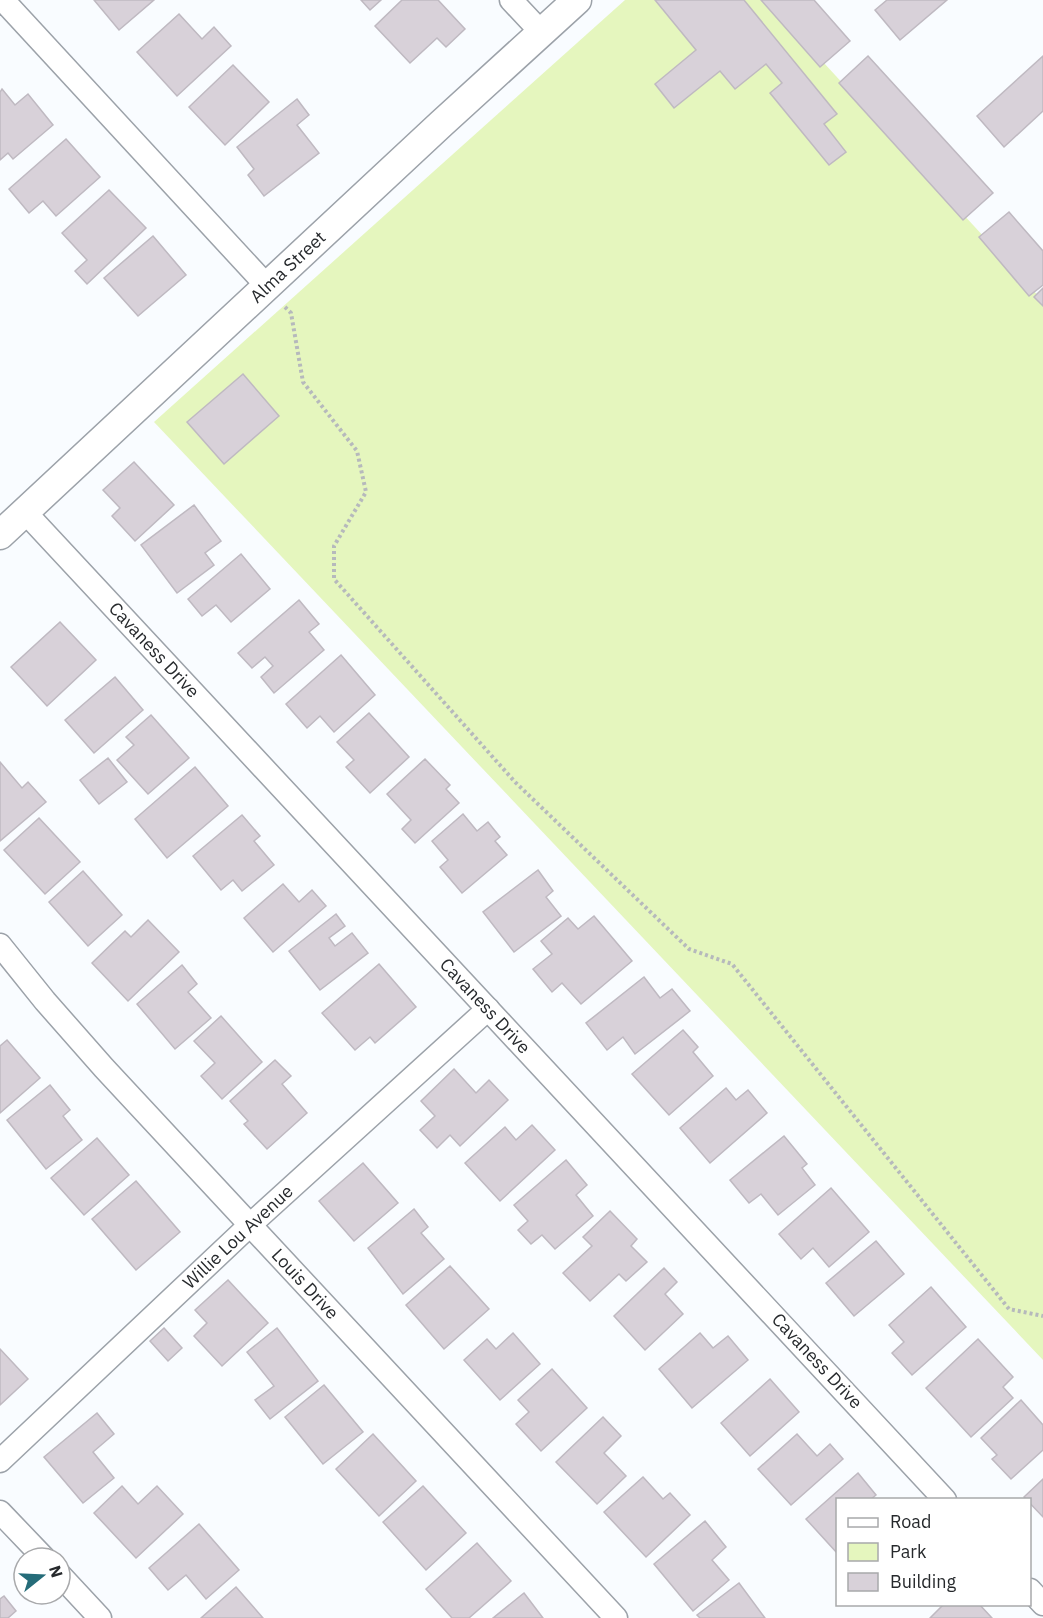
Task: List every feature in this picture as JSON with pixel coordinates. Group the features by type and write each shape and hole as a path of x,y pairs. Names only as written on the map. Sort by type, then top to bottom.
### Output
{"street":[{"path":"3,0 267,286"},
{"path":"511,0 542,33"},
{"name":"Alma Street","path":"0,535 577,0"},
{"name":"Cavaness Drive","path":"25,512 484,1013 943,1498"},
{"name":"Louis Drive","path":"0,945 45,1002 96,1060 616,1618"},
{"name":"Willie Lou Avenue","path":"0,1461 250,1225 484,1013"},
{"path":"0,1512 33,1546"},
{"path":"72,1588 100,1618"},
{"path":"1031,1592 1043,1604"}],"path":[{"path":"267,286 291,313 303,382 357,451 362,471 366,492 334,546 334,579 515,782 689,949 732,964 1009,1309 1043,1316"}],"green space":[{"path":"625,0 766,0 1043,301 1043,1360 154,422"}],"building":[{"path":"94,0 154,0 119,30"},
{"path":"361,0 381,0 370,10"},
{"path":"402,0 438,0 465,29 446,47 437,38 410,63 375,26"},
{"path":"655,0 744,0 837,114 824,124 846,152 829,165 770,93 782,83 766,64 735,89 720,71 674,108 655,84 696,50"},
{"path":"761,0 814,0 850,41 820,67"},
{"path":"887,0 947,0 900,40 875,10"},
{"path":"179,14 202,39 214,27 231,46 177,96 137,52"},
{"path":"868,56 993,193 963,220 839,83"},
{"path":"1043,56 1043,111 1004,147 977,116"},
{"path":"233,65 269,102 225,145 189,107"},
{"path":"2,89 15,105 28,94 53,125 13,159 8,153 0,160 0,92"},
{"path":"297,99 309,115 297,125 319,153 264,196 248,175 254,169 237,147"},
{"path":"66,139 100,177 56,216 43,201 29,213 9,189"},
{"path":"109,190 146,228 87,284 75,271 87,260 62,233"},
{"path":"1009,212 1043,251 1043,285 1029,296 979,237"},
{"path":"153,236 186,275 138,316 104,278"},
{"path":"1043,288 1043,306 1034,297"},
{"path":"243,374 279,416 224,464 187,422"},
{"path":"134,462 174,505 135,541 112,516 120,508 103,490"},
{"path":"194,505 221,541 205,553 214,565 177,593 141,545"},
{"path":"241,554 270,589 231,622 216,605 202,616 188,599"},
{"path":"299,600 319,624 309,632 324,650 274,693 261,677 273,666 265,657 252,668 238,653"},
{"path":"60,622 96,660 47,706 11,667"},
{"path":"341,655 375,695 334,732 320,716 307,728 286,704"},
{"path":"115,677 143,710 94,753 65,720"},
{"path":"369,713 409,757 370,793 346,767 354,760 337,742"},
{"path":"151,715 189,758 148,794 117,760 134,745 126,737"},
{"path":"108,758 127,782 99,804 80,780"},
{"path":"425,759 450,785 446,789 459,803 415,843 402,829 411,820 387,794"},
{"path":"0,762 22,788 28,782 46,802 0,841"},
{"path":"195,767 228,806 167,858 135,819"},
{"path":"463,814 477,831 488,822 500,837 495,841 507,855 462,893 440,867 448,860 432,841"},
{"path":"242,815 260,836 254,841 274,865 242,891 233,880 221,890 193,856"},
{"path":"39,818 80,862 45,894 4,850"},
{"path":"538,870 553,891 546,897 561,916 514,952 483,912"},
{"path":"83,871 122,915 88,946 49,902"},
{"path":"283,884 299,902 312,890 326,906 273,952 244,918"},
{"path":"336,914 345,926 329,938 335,946 352,933 368,953 320,990 289,951"},
{"path":"594,916 632,961 581,1004 562,983 552,992 533,969 552,954 541,941 568,918 578,929"},
{"path":"148,920 179,952 128,1001 92,963 125,931 131,937"},
{"path":"379,964 416,1007 375,1043 370,1037 355,1050 322,1013"},
{"path":"182,965 197,984 188,992 211,1018 175,1049 137,1004"},
{"path":"644,977 660,998 672,989 690,1011 635,1054 623,1037 607,1050 586,1023"},
{"path":"221,1016 262,1062 222,1099 201,1076 215,1063 194,1041"},
{"path":"683,1030 698,1047 693,1052 713,1076 669,1115 632,1074"},
{"path":"7,1040 40,1078 0,1113 0,1046"},
{"path":"275,1060 291,1076 282,1084 307,1113 267,1149 244,1124 248,1121 230,1101"},
{"path":"454,1069 476,1093 489,1080 508,1100 460,1146 450,1135 437,1148 420,1130 435,1116 421,1101"},
{"path":"50,1085 70,1110 63,1116 82,1140 46,1169 7,1120"},
{"path":"726,1088 736,1100 748,1090 767,1113 710,1163 680,1128"},
{"path":"532,1125 555,1150 500,1201 465,1163 505,1127 516,1140"},
{"path":"784,1136 807,1164 802,1168 815,1185 778,1215 761,1194 749,1203 730,1180"},
{"path":"97,1138 129,1175 84,1215 51,1178"},
{"path":"566,1160 587,1185 576,1195 593,1216 555,1249 542,1235 531,1244 518,1230 528,1221 514,1205"},
{"path":"363,1163 398,1203 354,1241 319,1201"},
{"path":"136,1181 180,1232 136,1270 92,1219"},
{"path":"831,1188 869,1232 829,1267 813,1248 801,1259 779,1234"},
{"path":"414,1209 428,1227 421,1233 444,1259 403,1294 368,1248"},
{"path":"610,1211 637,1239 631,1246 647,1262 626,1281 619,1274 590,1301 563,1273 592,1246 583,1237"},
{"path":"876,1241 904,1274 854,1316 826,1283"},
{"path":"450,1266 489,1309 444,1349 406,1305"},
{"path":"664,1268 677,1282 665,1294 683,1314 645,1350 614,1316"},
{"path":"228,1280 268,1323 222,1366 194,1336 207,1323 195,1310"},
{"path":"931,1287 966,1327 912,1375 892,1353 904,1342 889,1325"},
{"path":"164,1328 182,1348 168,1361 150,1341"},
{"path":"277,1328 318,1381 270,1419 255,1400 274,1386 247,1352"},
{"path":"513,1333 540,1364 500,1400 464,1360 487,1339 496,1349"},
{"path":"700,1333 713,1348 728,1336 748,1360 692,1408 659,1369"},
{"path":"978,1339 1013,1377 1003,1387 1013,1398 971,1437 926,1388"},
{"path":"0,1349 28,1379 0,1405"},
{"path":"552,1369 587,1408 541,1451 516,1424 529,1412 518,1400"},
{"path":"770,1379 799,1412 750,1456 721,1423"},
{"path":"324,1385 363,1432 323,1464 285,1417"},
{"path":"1021,1400 1043,1425 1043,1450 1011,1479 992,1459 997,1455 981,1438"},
{"path":"97,1413 114,1434 93,1452 114,1478 83,1503 44,1457"},
{"path":"603,1417 621,1436 604,1453 626,1476 597,1504 556,1462"},
{"path":"373,1434 416,1481 379,1516 336,1469"},
{"path":"797,1434 817,1456 830,1444 843,1459 791,1505 758,1469"},
{"path":"858,1473 876,1495 872,1498 836,1498 836,1552 806,1519"},
{"path":"643,1477 663,1499 670,1493 690,1515 646,1557 604,1512"},
{"path":"1043,1479 1043,1517 1031,1504 1031,1498 1024,1497"},
{"path":"122,1486 138,1504 157,1486 183,1514 136,1558 94,1513"},
{"path":"423,1486 466,1533 426,1570 383,1522"},
{"path":"705,1521 726,1547 712,1560 729,1580 693,1611 654,1564"},
{"path":"199,1524 239,1570 206,1599 186,1575 168,1590 149,1568"},
{"path":"477,1543 511,1581 469,1618 452,1618 426,1589"},
{"path":"739,1583 765,1618 700,1618 697,1615"},
{"path":"236,1587 263,1618 201,1618"},
{"path":"524,1593 543,1618 493,1618"},
{"path":"4,1596 16,1611 8,1618 0,1618 0,1599"},
{"path":"942,1606 981,1606 992,1618 930,1618"}]}
